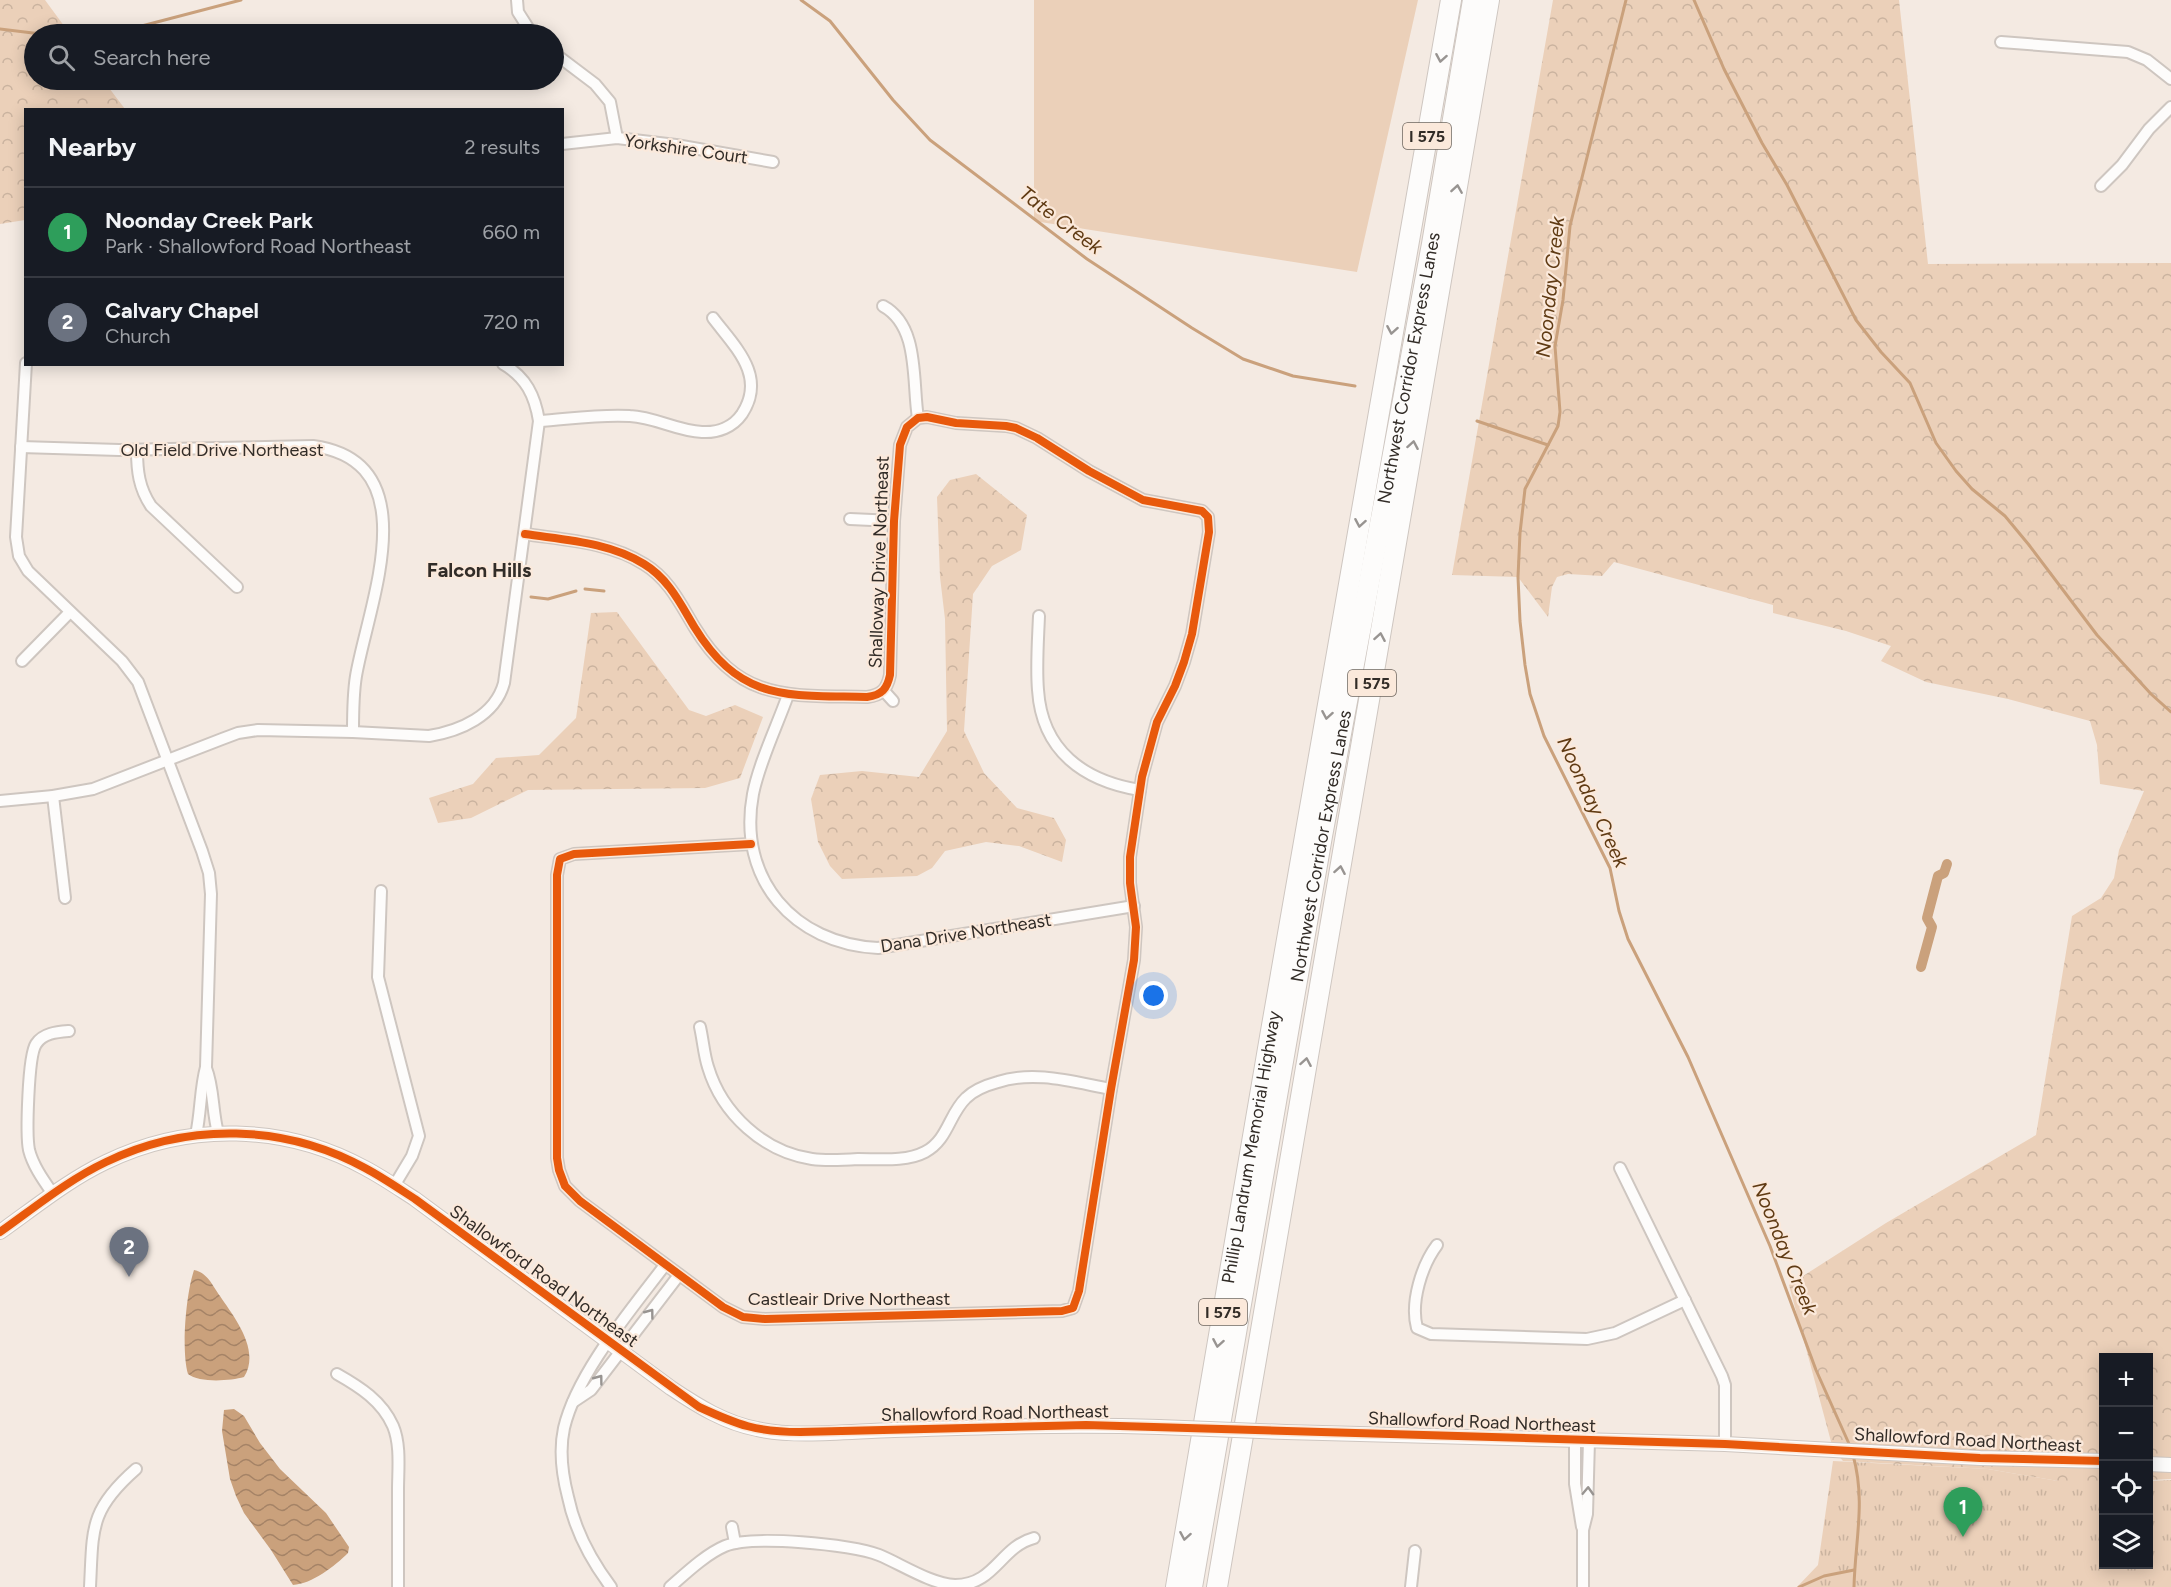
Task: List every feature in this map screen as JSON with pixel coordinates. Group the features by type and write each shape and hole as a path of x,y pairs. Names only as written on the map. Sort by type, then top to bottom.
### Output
{"highway":[{"name":"Phillip Landrum Memorial Highway","path":"1176,1587 1451,0"},
{"name":"Northwest Corridor Express Lanes","path":"1192,1587 1320,848 1432,244 1473,0"},
{"name":"I 575","path":"1217,1587 1489,0"},
{"path":"1203,1587 1238,1387 1296,1120"}],"street":[{"path":"518,0 518,12 526,24"},
{"path":"2001,42 2128,52 2147,60 2171,79"},
{"path":"564,60 595,84 610,102 617,138"},
{"path":"2101,186 2122,165 2149,129 2171,107"},
{"name":"Yorkshire Court","path":"564,144 617,138 676,145 773,162"},
{"path":"883,306 891,310 905,331 911,355 918,418 927,417 956,423 1016,428 1143,500 1202,511 1208,517 1217,509"},
{"path":"539,421 633,416 702,432 725,429 740,417 747,406 751,394 750,373 739,353 713,318"},
{"path":"26,366 16,537 18,556 28,571 122,660 134,676 169,760 202,851 210,884 206,1067 196,1135"},
{"path":"0,801 78,793 107,785 238,733 258,730 429,736 464,726 490,709 501,694 504,683 539,421 530,390 523,379 508,366"},
{"name":"Shalloway Drive Northeast","path":"525,534 598,545 646,564 674,592 706,646 730,671 759,688 788,695 876,696 884,691 890,675 894,521 901,438 907,427 918,418"},
{"name":"Old Field Drive Northeast","path":"21,447 137,450 313,446 337,451 355,462 369,477 378,492 383,517 383,545 381,566 355,678 352,732"},
{"path":"137,450 142,491 151,506 237,588"},
{"name":"Castleair Drive Northeast","path":"751,844 558,856 559,1170 570,1193 732,1313 752,1319 1076,1312 1134,960 1136,935 1130,883 1130,857 1140,790 1157,722 1175,686 1187,653 1209,532 1208,517"},
{"name":"Shalloway Drive Northeast","path":"850,519 894,521"},
{"path":"22,661 70,612"},
{"path":"1039,616 1038,690 1041,709 1052,739 1060,752 1079,768 1110,783 1140,790"},
{"name":"Shalloway Drive Northeast","path":"884,691 893,701"},
{"name":"Dana Drive Northeast","path":"788,695 753,793 750,816 751,844 767,885 788,912 810,930 826,938 858,947 878,948 1134,906"},
{"path":"53,796 65,898"},
{"path":"381,891 378,977 419,1136 412,1156 394,1186"},
{"path":"700,1027 708,1066 731,1112 755,1135 772,1146 812,1159 914,1157 938,1143 964,1099 985,1086 1012,1078 1041,1077 1111,1089"},
{"path":"53,1194 43,1179 29,1148 31,1063 36,1044 44,1036 69,1031"},
{"path":"206,1067 210,1078 218,1133"},
{"name":"Shallowford Road Northeast","path":"0,1232 85,1173 126,1153 157,1143 196,1135 218,1133 264,1135 315,1148 351,1161 394,1186 699,1407 736,1424 759,1430 800,1432 1086,1425 1725,1444 2099,1461"},
{"path":"1620,1168 1722,1376 1725,1385 1725,1444"},
{"path":"1437,1245 1423,1267 1413,1331 1431,1334 1587,1339 1615,1333 1685,1300"},
{"path":"611,1587 582,1542 573,1518 562,1467 564,1430 582,1383 609,1341 665,1265"},
{"path":"573,1402 591,1390 679,1275"},
{"path":"337,1374 363,1389 375,1400 384,1411 395,1433 398,1456 398,1587"},
{"path":"1575,1440 1575,1484 1583,1530 1583,1587"},
{"path":"1583,1530 1587,1514 1590,1440"},
{"path":"2153,1464 2171,1465"},
{"path":"90,1587 97,1516 109,1496 136,1469"},
{"path":"732,1527 735,1543"},
{"path":"670,1587 715,1552 735,1543 753,1542 849,1546 877,1554 937,1581 952,1585 970,1583 988,1575 1017,1544 1034,1538"},
{"path":"1411,1587 1415,1551"}],"green space":[{"path":"0,0 45,0 63,24 24,24 24,90 111,90 124,108 24,108 24,220 0,224"},
{"path":"1034,0 1418,0 1357,272 1034,221"},
{"path":"1553,0 1899,0 1928,264 2171,263 2171,1479 2153,1480 2153,1353 2099,1353 2099,1481 2058,1481 1988,1469 1843,1461 1833,1449 1789,1285 1886,1223 2036,1135 2072,916 2101,898 2114,878 2119,850 2144,791 2100,784 2097,745 2090,721 2008,699 1926,682 1881,661 1891,646 1846,631 1773,613 1773,605 1614,562 1602,576 1568,574 1557,577 1552,587 1548,617 1518,577 1452,575"},
{"path":"976,474 1027,515 1021,550 992,566 973,594 964,731 984,773 1017,808 1054,818 1066,840 1062,862 1019,846 986,842 945,851 932,868 917,876 842,879 830,866 818,842 811,799 820,775 862,771 919,777 947,731 945,619 940,577 937,497 950,480"},
{"path":"617,612 689,710 706,716 735,705 763,717 740,778 705,788 528,790 471,818 438,823 429,798 473,784 496,758 539,755 576,718 591,613"},
{"path":"1833,1461 1988,1469 2058,1481 2099,1481 2099,1569 2153,1569 2153,1481 2171,1480 2171,1587 1797,1587 1818,1565"}],"water":[{"path":"194,1270 209,1280 244,1334 249,1356 244,1377 207,1380 188,1374 185,1322"},
{"path":"234,1409 244,1416 260,1443 280,1469 326,1513 349,1547 348,1553 323,1574 293,1585 244,1513 230,1479 222,1431 224,1410"}],"waterway":[{"name":"Tate Creek","path":"149,24 241,0"},
{"name":"Tate Creek","path":"801,0 830,21 893,100 930,140 1087,259 1243,359 1293,376 1355,386"},
{"name":"Noonday Creek","path":"1626,0 1570,226 1563,300 1555,346 1560,412 1558,426 1525,489 1518,577 1525,665 1530,694 1544,736 1610,868 1619,911 1628,939 1688,1057 1770,1246 1816,1370 1850,1446"},
{"path":"1694,0 1724,69 1856,320 1881,352 1910,383 1936,443 1972,489 2005,516 2097,635 2151,694 2171,712"},
{"name":"Tate Creek","path":"0,29 24,32"},
{"name":"Tate Creek","path":"1477,421 1548,445"},
{"path":"585,589 604,591"},
{"path":"531,597 548,599 576,591"},
{"path":"1921,967 1932,927 1927,918 1938,876 1944,873 1947,864"},
{"name":"Noonday Creek","path":"1853,1455 1859,1489 1854,1587"},
{"path":"1799,1587 1824,1576 1854,1570"}],"cycle path":[{"path":"525,534 602,546 644,564 661,577 712,652 730,670 749,682 769,690 790,694 867,697 883,690 890,675 894,521 900,445 907,427 918,418 927,417 956,423 1016,428 1143,500 1202,511 1208,517 1209,532 1192,634 1175,686 1157,722 1142,777 1130,857 1130,883 1136,927 1134,960 1079,1291 1073,1308 1062,1311 765,1319 743,1317 723,1307 580,1201 565,1186 557,1158 557,875 560,859 574,854 751,844"},
{"path":"0,1232 78,1177 137,1149 170,1140 203,1135 270,1136 334,1153 378,1175 415,1199 699,1407 737,1423 759,1429 800,1432 1086,1425 1725,1444 1980,1458 2099,1461"}],"place":[{"name":"Calvary Chapel","path":"129,1277"},
{"name":"Noonday Creek Park","path":"1963,1537"}],"district":[{"name":"Falcon Hills","path":"479,570"}]}
